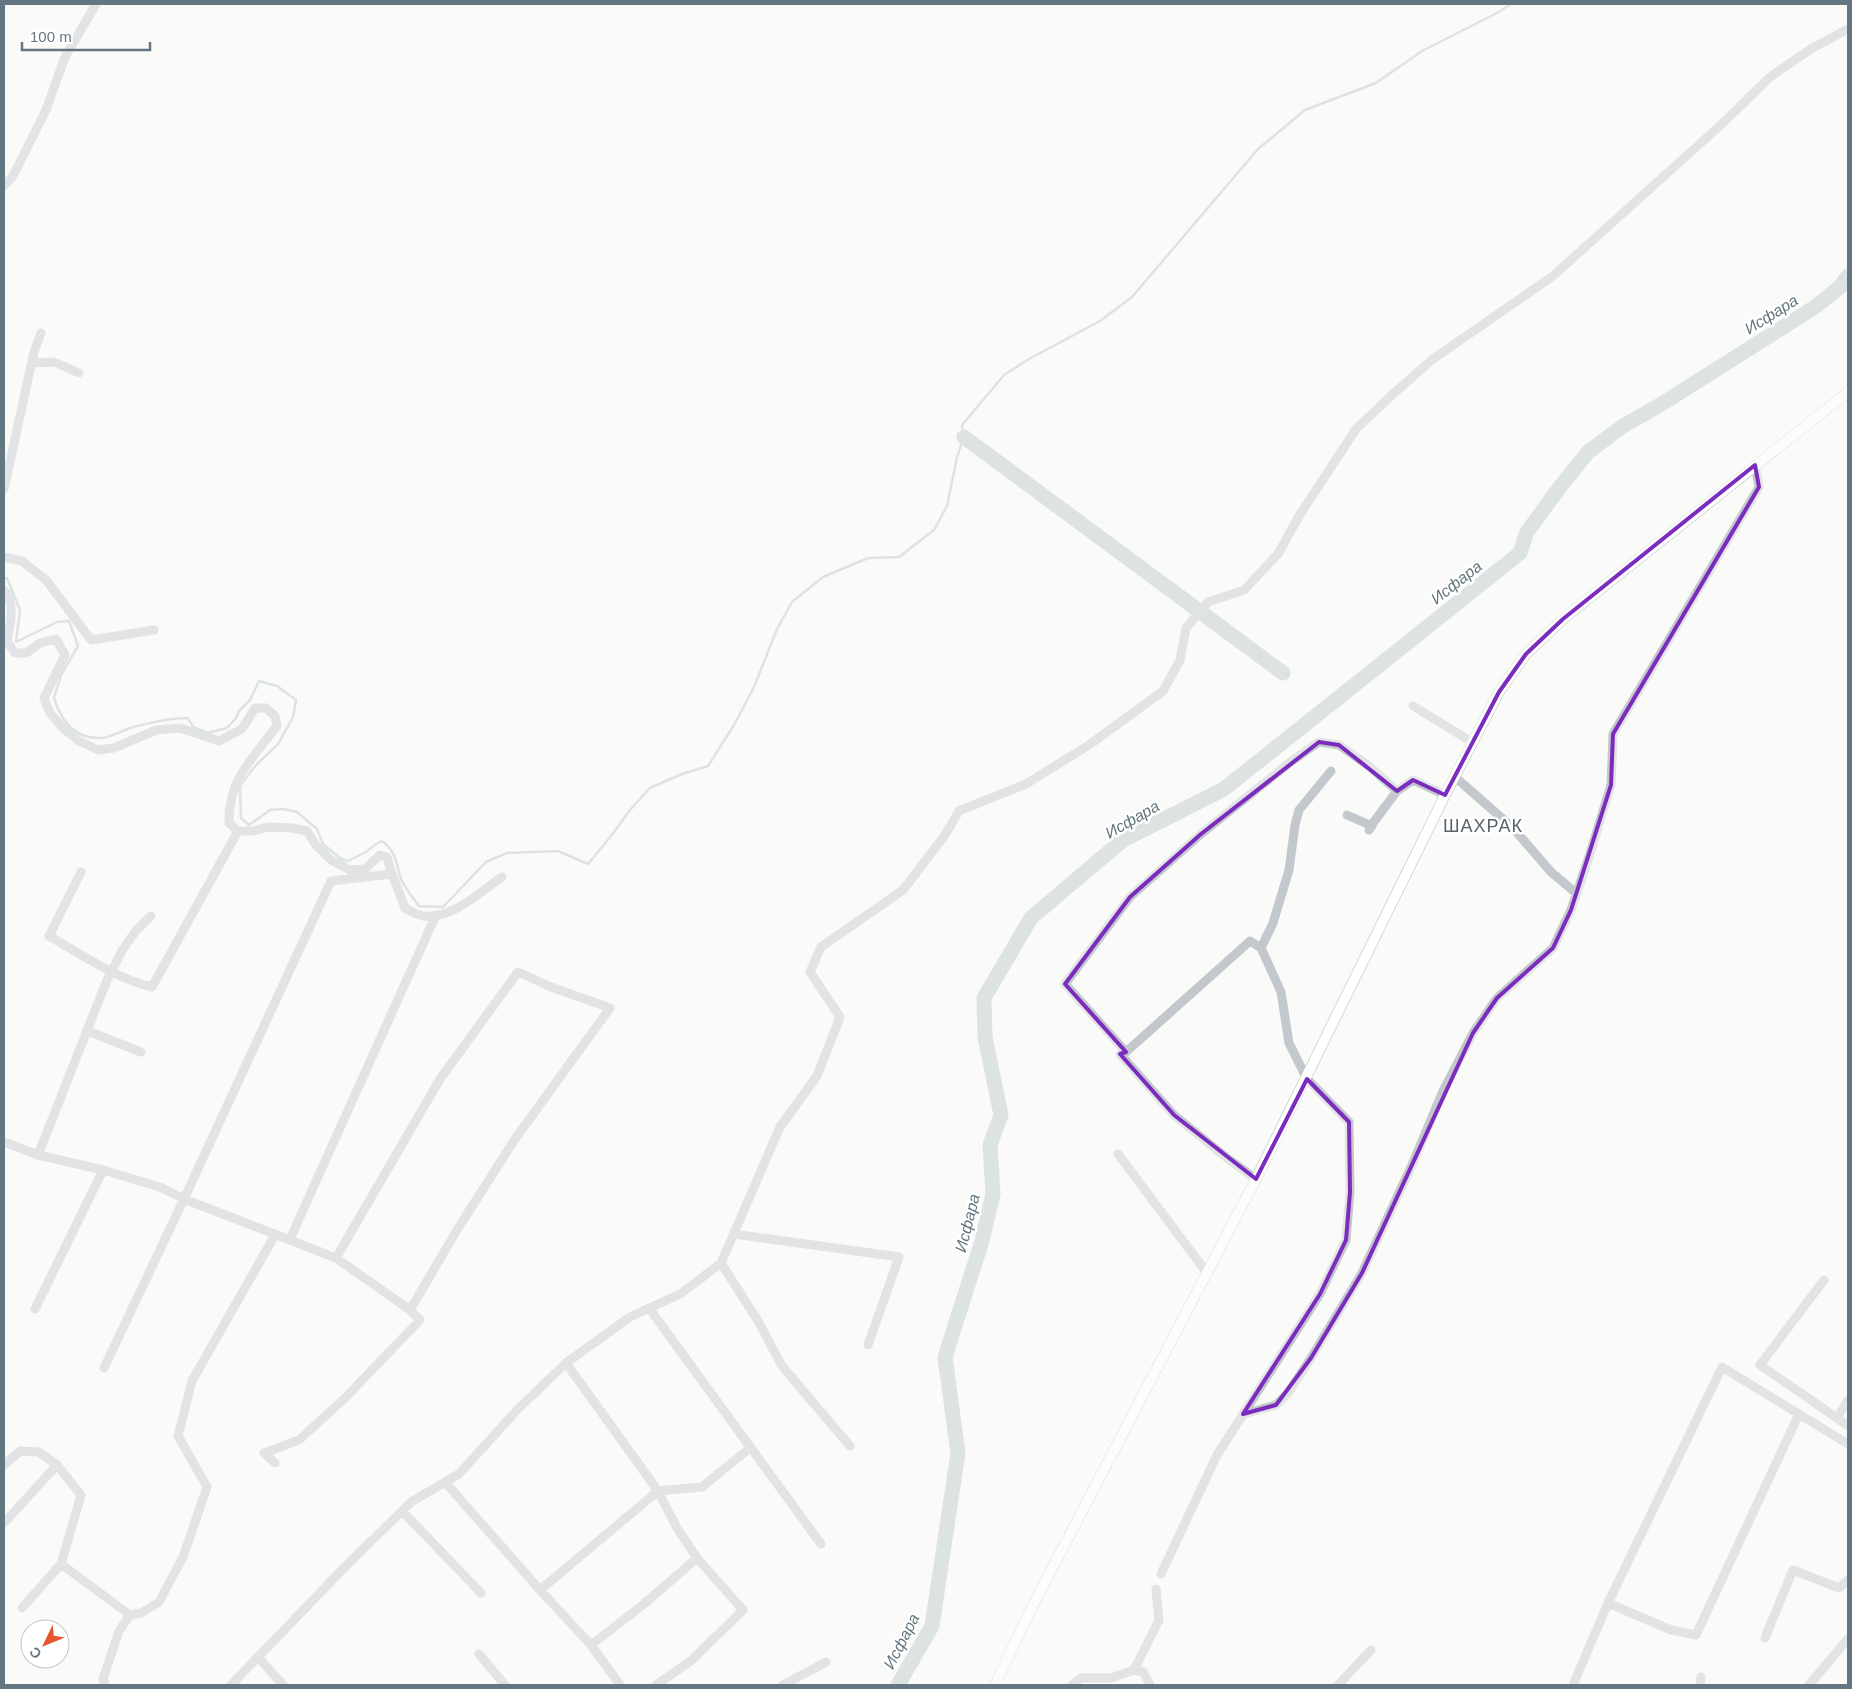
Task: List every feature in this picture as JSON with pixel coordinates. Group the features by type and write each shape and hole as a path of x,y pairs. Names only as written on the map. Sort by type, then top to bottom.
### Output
{"main road":[{"path":"995,1685 1032,1607 1307,1079 1454,776 1499,692 1526,654 1563,619 1848,392"}],"street":[{"path":"4,186 13,176 46,110 64,57 96,4"},
{"path":"231,1685 342,1570 411,1502 459,1474 518,1410 566,1363 630,1318 682,1293 721,1263 780,1127 817,1076 840,1017 810,972 821,947 903,890 945,835 959,811 1026,784 1089,745 1164,691 1180,660 1186,628 1208,602 1244,590 1278,554 1299,516 1356,429 1434,358 1553,276 1770,77 1811,49 1848,29"},
{"path":"4,489 32,363 41,333"},
{"path":"32,363 54,362 79,373"},
{"path":"1243,1414 1276,1405 1288,1393 1362,1273 1412,1165 1443,1091 1473,1033 1497,998 1553,948 1576,893 1611,785 1613,734 1759,487 1755,466"},
{"path":"4,557 22,561 47,581 91,640 154,630"},
{"path":"4,590 7,593 12,610 7,641 15,653 26,653 40,643 56,639 65,654 44,698 50,714 79,741 98,750 114,748 156,730 180,728 219,741 242,729 255,708 266,708 275,716 277,726 236,782 229,805 229,823 238,831 268,828 292,828 307,831 316,845 331,860 350,870 366,869 380,855 387,858 391,874 405,908 421,916 441,915 460,906 502,877"},
{"path":"1413,706 1472,742"},
{"path":"1126,1052 1066,984 1130,897 1202,834 1318,742 1339,744 1369,766 1396,792"},
{"path":"1261,948 1273,923 1289,870 1299,810 1332,771"},
{"path":"1454,776 1513,828 1551,872 1576,893"},
{"path":"1347,815 1370,828 1396,792 1412,780 1445,795"},
{"path":"80,872 49,936 112,971 152,987 238,831"},
{"path":"104,1368 331,881 391,874"},
{"path":"290,1239 436,915"},
{"path":"38,1155 112,971 123,949 135,932 151,916"},
{"path":"1161,1574 1217,1455 1320,1294 1346,1240 1350,1192 1349,1122 1307,1079 1289,1043 1281,992 1261,948 1250,941 1126,1052 1120,1054 1174,1115 1256,1179"},
{"path":"336,1258 440,1079 518,972 551,987 610,1008 515,1139 457,1230 410,1310"},
{"path":"88,1031 141,1052"},
{"path":"4,1142 38,1155 103,1170 160,1188 336,1258 410,1310 420,1320 345,1398 298,1440 264,1452 275,1463"},
{"path":"1118,1154 1207,1273"},
{"path":"35,1309 103,1170"},
{"path":"734,1234 899,1257 868,1345"},
{"path":"105,1685 103,1679 119,1631 130,1615 141,1613 159,1602 183,1558 194,1530 207,1488 178,1436 192,1381 275,1235"},
{"path":"721,1263 758,1321 782,1366 850,1446"},
{"path":"1824,1280 1760,1365 1848,1426"},
{"path":"648,1308 821,1544"},
{"path":"566,1363 658,1491 676,1528 698,1558 743,1610 692,1660 656,1685"},
{"path":"1573,1685 1608,1603 1722,1367 1848,1444"},
{"path":"1837,1418 1848,1400"},
{"path":"1608,1603 1671,1630 1696,1635 1799,1414"},
{"path":"540,1590 658,1491 702,1487 750,1448"},
{"path":"4,1465 20,1451 39,1452 57,1466 81,1495 61,1564 22,1608"},
{"path":"4,1523 57,1466"},
{"path":"445,1482 591,1645 620,1685"},
{"path":"402,1511 481,1593"},
{"path":"591,1645 698,1558"},
{"path":"61,1564 130,1615"},
{"path":"1765,1638 1793,1570 1839,1588 1848,1580"},
{"path":"1134,1670 1159,1620 1156,1589"},
{"path":"1808,1685 1848,1639"},
{"path":"1338,1685 1371,1650"},
{"path":"479,1654 505,1685"},
{"path":"259,1658 283,1685"},
{"path":"783,1685 826,1662"},
{"path":"1072,1685 1081,1678 1111,1678 1134,1670 1143,1672 1150,1685"}],"highlighted area":[{"path":"1755,465 1759,487 1613,734 1611,785 1571,910 1553,948 1497,998 1473,1033 1362,1273 1311,1358 1276,1405 1243,1414 1320,1294 1346,1240 1350,1192 1349,1122 1307,1079 1256,1179 1174,1115 1120,1054 1126,1052 1065,984 1130,897 1201,834 1319,742 1339,745 1397,791 1413,780 1445,795 1499,692 1526,654 1563,619"}],"waterway":[{"path":"4,578 7,578 20,610 16,642 57,622 69,621 78,646 61,675 54,698 65,721 76,732 83,735 104,738 144,724 181,718 188,718 193,727 208,733 227,728 236,718 239,711 250,700 259,681 277,686 296,700 293,717 278,744 256,765 240,786 241,818 249,825 270,810 284,809 297,812 317,829 323,844 341,859 348,861 382,841 391,850 401,879 419,906 443,907 486,862 507,853 558,851 588,864 630,810 650,788 682,774 708,766 734,725 754,687 777,629 792,602 823,577 868,558 899,557 934,530 947,506 957,457 964,437 962,425 1004,375 1029,359 1100,321 1132,297 1258,149 1305,110 1376,83 1422,51 1511,4"},
{"name":"Исфара","path":"898,1685 932,1626 958,1453 945,1357 982,1241 993,1194 990,1145 1001,1115 985,1037 984,998 1031,918 1123,840 1224,789 1520,553 1527,532 1588,452 1623,426 1660,405 1815,307 1840,287 1848,276"},
{"path":"964,437 1283,673"}],"district":[{"name":"ШАХРАК","path":"1483,826"}]}
